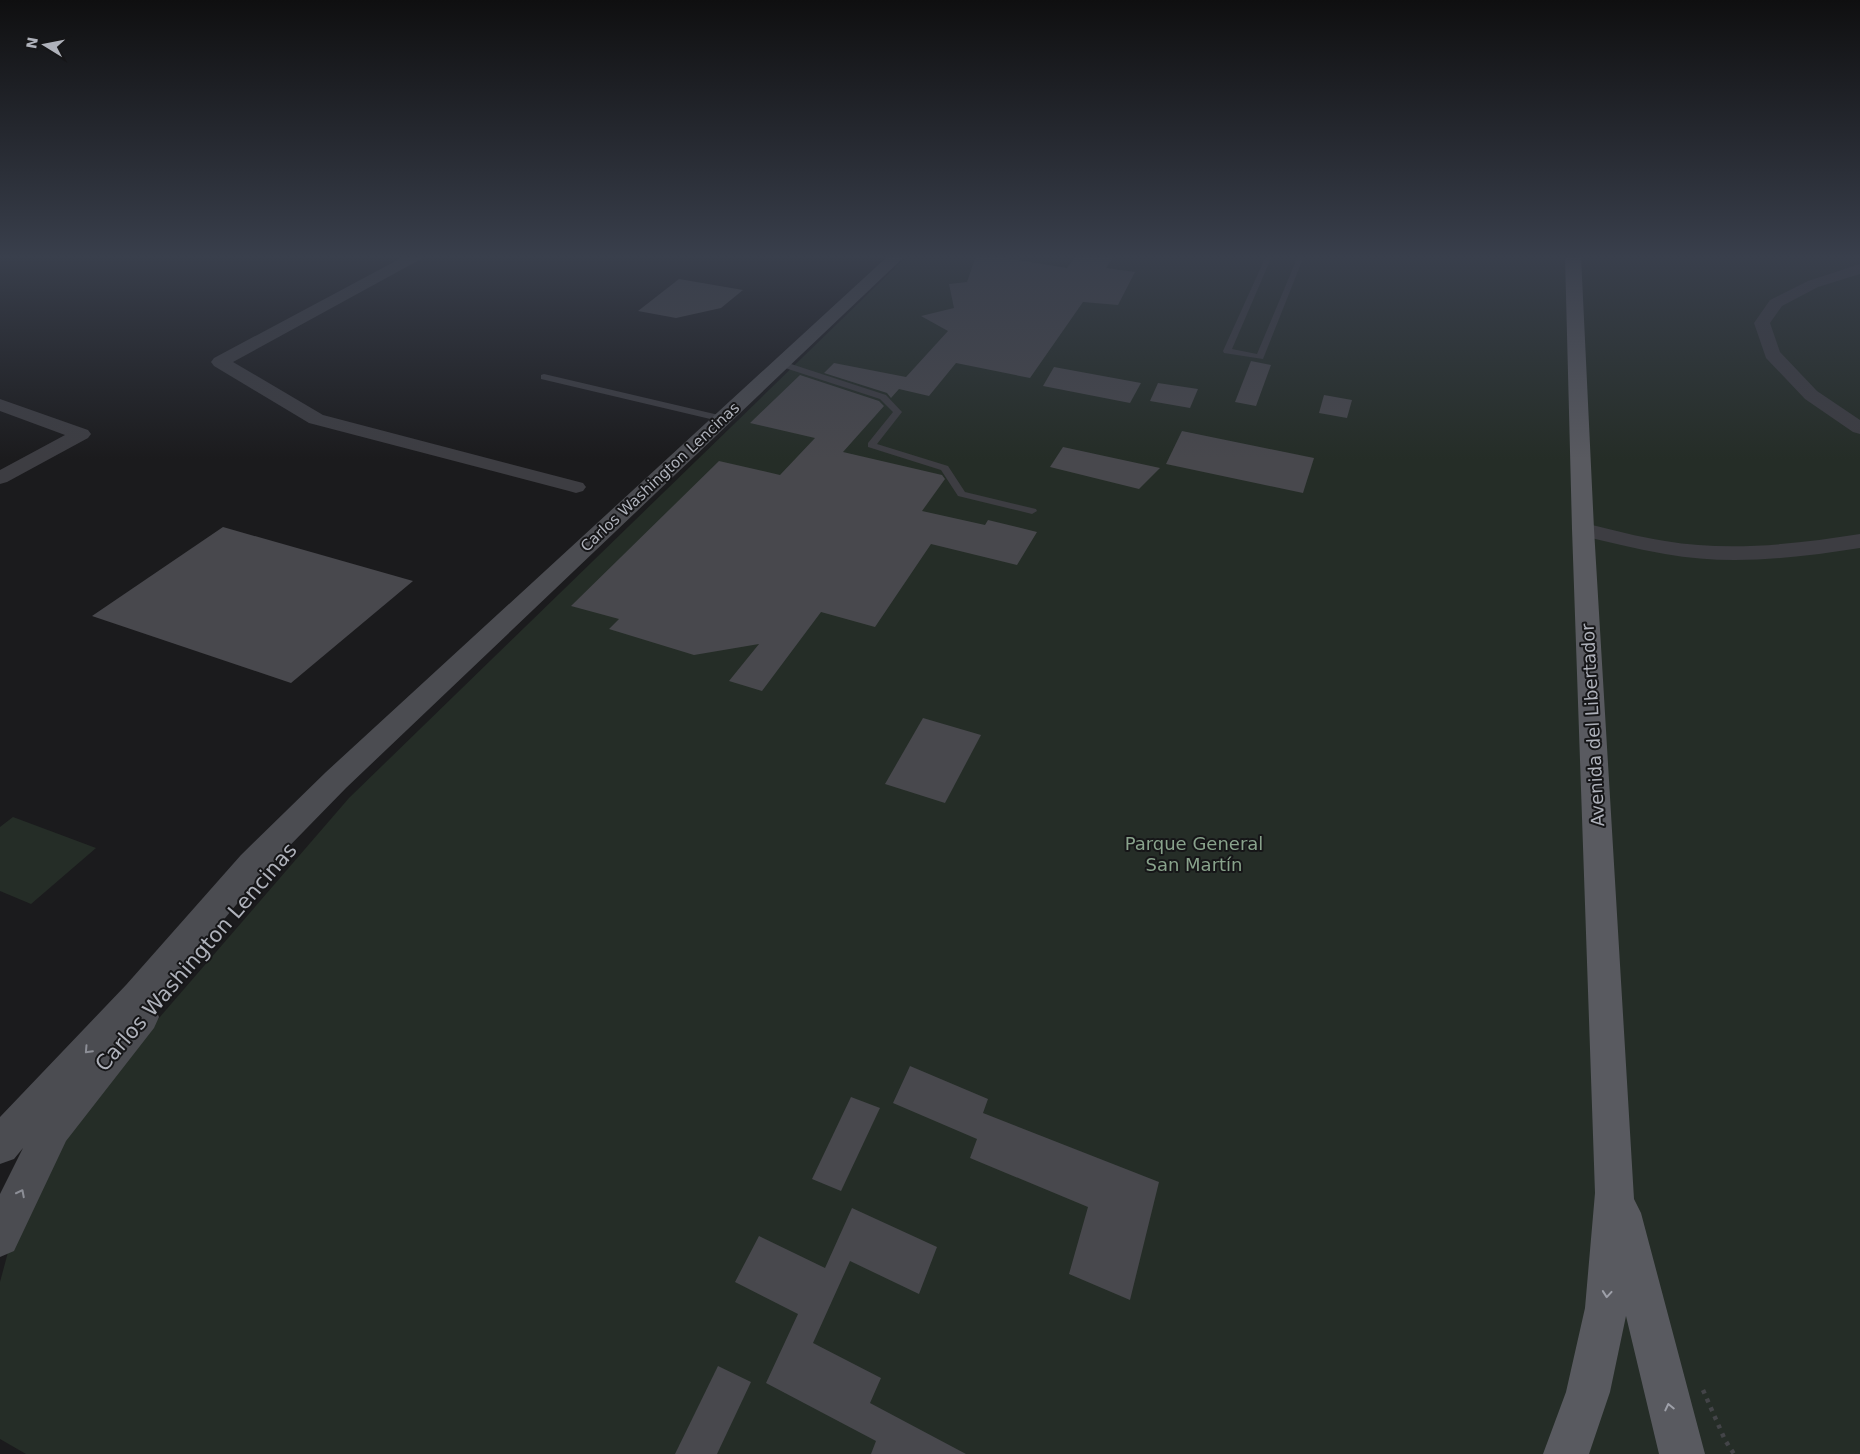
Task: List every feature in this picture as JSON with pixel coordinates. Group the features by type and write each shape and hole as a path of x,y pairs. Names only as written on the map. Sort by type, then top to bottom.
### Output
{"main road":[{"name":"Carlos Washington Lencinas","path":"0,1145 138,996 252,864 336,780 825,324"},
{"name":"Avenida del Libertador","path":"1566,1454 1588,1392 1606,1308 1616,1193 1576,324"},
{"name":"Carlos Washington Lencinas","path":"0,1236 54,1128 124,1038 268,872 423,699"},
{"name":"Avenida del Libertador","path":"1616,1193 1682,1454"}],"street":[{"path":"291,324 220,362 316,419 576,487"},
{"path":"1762,324 1772,354 1811,395 1860,428"},
{"path":"0,405 81,434 0,478"},
{"path":"1584,529 1666,548 1712,552 1764,553 1860,541"}],"lane":[{"path":"1239,324 1227,351 1260,357 1273,324"},
{"path":"782,364 883,397 898,412 871,445 945,468 961,494 1032,511"},
{"path":"544,376 723,419"}],"green space":[{"name":"Parque General San Martín","path":"837,324 1860,324 1860,1454 26,1454 0,1439 0,1282 15,1226 83,1106 349,798"},
{"path":"13,817 96,848 31,904 0,891 0,827"}],"building":[{"path":"935,324 1068,324 1030,378 956,363 929,396 899,389 891,398 887,393 824,373 834,363 906,377 948,331"},
{"path":"1251,361 1271,365 1256,406 1235,402"},
{"path":"1054,367 1141,383 1130,403 1043,386"},
{"path":"800,375 879,401 884,406 843,452 942,475 945,479 922,511 985,525 988,520 1037,532 1017,565 931,544 875,627 821,612 762,691 729,681 759,644 694,655 609,629 619,619 571,606 719,461 780,475 815,438 750,423"},
{"path":"1158,383 1198,389 1190,408 1150,401"},
{"path":"1324,395 1352,400 1347,418 1319,413"},
{"path":"1182,431 1314,458 1303,493 1166,464"},
{"path":"1063,447 1160,468 1139,489 1050,467"},
{"path":"223,527 413,581 291,683 92,616"},
{"path":"923,718 981,735 945,803 885,784"},
{"path":"910,1066 988,1099 983,1113 1159,1182 1130,1300 1069,1274 1088,1207 970,1158 977,1139 893,1103"},
{"path":"851,1097 880,1108 841,1191 812,1179"},
{"path":"852,1208 937,1247 919,1294 850,1261 813,1343 881,1378 870,1403 966,1454 871,1454 876,1441 766,1383 798,1314 735,1282 759,1236 825,1268"},
{"path":"718,1366 751,1382 717,1454 675,1454"}]}
